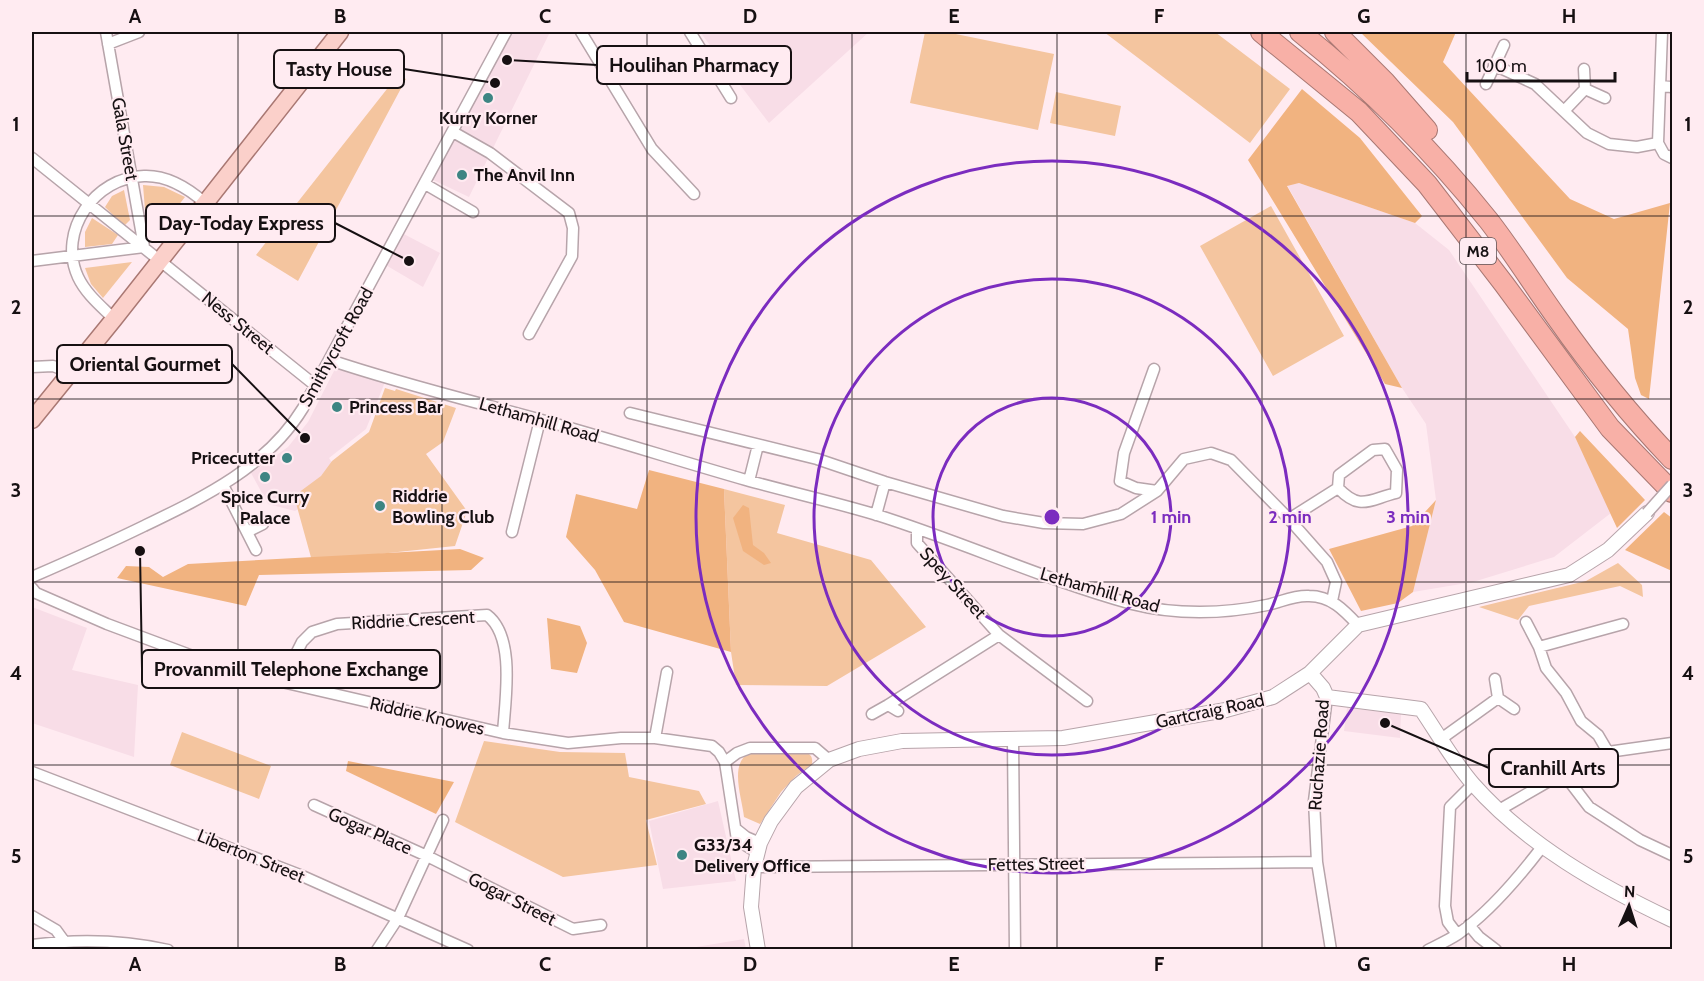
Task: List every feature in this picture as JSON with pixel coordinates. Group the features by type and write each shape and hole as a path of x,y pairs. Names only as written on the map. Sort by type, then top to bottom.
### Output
{"highway":[{"name":"M8","path":"1261,32 1359,112 1427,184 1610,428 1672,492"},
{"name":"M8","path":"1300,32 1382,101 1439,161 1490,223 1558,320 1635,420 1672,459"},
{"path":"1335,32 1384,82 1448,154 1490,223"}],"main road":[{"path":"32,420 340,32"}],"street":[{"name":"Gala Street","path":"106,32 144,247"},
{"path":"108,44 139,32"},
{"name":"Smithycroft Road","path":"32,578 195,502 262,456 283,438 316,386 505,32"},
{"path":"581,32 652,149 694,194"},
{"path":"690,32 731,98"},
{"path":"1662,32 1658,143 1664,154 1672,158"},
{"path":"1486,84 1504,45"},
{"path":"1494,65 1535,84 1587,133 1609,144 1637,147 1658,143"},
{"path":"1564,111 1585,89 1584,69"},
{"path":"1660,86 1672,87"},
{"path":"1585,89 1605,98"},
{"path":"453,132 499,160 569,213 573,228 572,256 529,334"},
{"name":"Ness Street","path":"32,158 316,386"},
{"path":"114,319 86,290 78,278 73,256 76,225 88,203 109,185 132,177 145,176 167,179 189,190 205,203"},
{"path":"425,184 473,212"},
{"path":"32,261 144,247"},
{"name":"Lethamhill Road","path":"330,360 389,380 876,515 1086,590 1136,605 1165,610 1219,612 1267,605 1288,598 1310,596 1332,601"},
{"path":"32,367 53,366 69,372"},
{"path":"1154,369 1125,453 1119,481 1136,488 1157,491"},
{"path":"630,414 817,459 885,482 1003,516 1044,523 1083,524 1121,514 1157,491 1184,459 1211,453 1231,460 1327,562 1336,582 1332,601 1358,625 1569,575 1608,550 1647,513 1672,485"},
{"path":"512,532 540,420"},
{"path":"749,481 758,445"},
{"path":"1385,449 1397,470 1396,493 1358,503 1349,499 1338,488 1339,475 1373,450 1385,449"},
{"path":"876,515 885,482"},
{"path":"223,484 255,550"},
{"path":"1289,519 1338,488"},
{"path":"247,532 263,524"},
{"name":"Spey Street","path":"916,529 917,543 999,634 1087,701"},
{"name":"Riddrie Knowes","path":"32,588 36,593 106,624 198,658 282,682 503,733 568,743 621,738 655,738 712,746 725,762"},
{"name":"Riddrie Crescent","path":"282,682 302,642 312,632 337,624 487,615 493,620 505,647 507,664 503,733"},
{"path":"1526,622 1539,646 1546,669 1566,693 1581,721 1598,735 1608,752"},
{"path":"1539,646 1623,624"},
{"name":"Gartcraig Road","path":"758,950 751,907 754,867 759,848 771,821 796,787 825,763 859,749 902,741 1063,738 1226,710 1274,697 1310,673 1358,625"},
{"name":"Spey Street","path":"872,714 999,634"},
{"path":"655,738 667,672"},
{"name":"Ruchazie Road","path":"1310,673 1323,688 1327,697 1314,801 1317,862 1332,950"},
{"path":"1495,679 1498,698 1514,709"},
{"path":"1327,697 1421,709 1473,783 1498,810 1542,847 1638,904 1672,920"},
{"path":"1441,739 1498,698"},
{"path":"888,705 898,711"},
{"path":"1013,740 1015,950"},
{"path":"1498,810 1563,773 1608,752 1672,743"},
{"path":"759,848 737,840 725,762 737,753 750,748 809,748 825,763"},
{"name":"Liberton Street","path":"32,772 300,875 468,950"},
{"path":"1563,773 1589,807 1640,840 1672,855"},
{"path":"1458,934 1448,922 1445,906 1450,807 1473,783"},
{"name":"Gogar Place","path":"314,805 427,856"},
{"path":"377,950 398,918 443,820"},
{"path":"1428,950 1458,934 1499,898 1520,876 1542,847"},
{"name":"Gogar Street","path":"427,856 573,929 601,925"},
{"name":"Fettes Street","path":"754,867 1317,862"},
{"path":"32,916 56,930 64,941"},
{"path":"1468,925 1496,950"},
{"path":"32,945 64,941 88,945 139,943 168,950"}],"shaded area":[{"path":"504,32 550,32 469,197 427,177"},
{"path":"700,32 869,32 769,123"},
{"path":"925,32 946,32 1054,54 1038,130 910,103"},
{"path":"1104,32 1215,32 1290,89 1250,143"},
{"path":"1360,32 1456,32 1443,62 1570,199 1614,219 1670,203 1649,399 1641,395 1635,378 1628,329 1567,278 1453,122"},
{"path":"398,75 406,79 298,281 256,255"},
{"path":"1302,89 1360,138 1422,216 1415,223 1299,183 1287,186 1402,388 1385,384 1248,160"},
{"path":"1056,92 1121,106 1115,136 1050,123"},
{"path":"1299,183 1415,223 1449,250 1575,437 1611,513 1554,557 1473,582 1413,592 1436,500 1426,424 1402,388 1287,185"},
{"path":"143,185 164,187 185,197 153,238 147,235"},
{"path":"124,190 130,220 124,226 105,207 112,196"},
{"path":"1271,206 1344,336 1273,376 1200,246"},
{"path":"92,218 118,235 112,244 85,247 85,232"},
{"path":"400,232 440,253 423,287 384,264"},
{"path":"132,262 103,298 91,284 85,268"},
{"path":"336,367 385,382 366,429 329,458 343,480 295,511 268,504 251,473 288,447 308,422"},
{"name":"Riddrie Bowling Club","path":"385,388 395,391 396,389 456,408 443,442 426,454 467,511 455,546 312,561 294,496 321,476 332,461 369,432"},
{"path":"1580,431 1645,500 1617,528 1575,437"},
{"path":"649,470 724,489 731,652 624,622 595,570 566,537 576,494 637,509"},
{"path":"724,489 785,505 777,533 871,560 926,627 827,686 736,685 731,652"},
{"path":"1436,500 1413,592 1398,603 1361,611 1329,549 1412,526"},
{"path":"743,505 749,508 753,545 764,553 771,563 764,565 743,551 733,518"},
{"path":"1664,512 1672,518 1672,571 1625,550"},
{"path":"460,549 484,558 471,570 259,575 246,606 117,578 126,566 149,567 163,577 188,564"},
{"path":"1618,563 1642,585 1643,597 1620,586 1529,606 1518,620 1479,607 1586,581"},
{"path":"32,607 87,628 72,670 138,685 134,757 32,723"},
{"path":"547,618 580,626 587,643 577,673 551,669"},
{"path":"1347,708 1401,714 1400,738 1344,731"},
{"path":"182,732 271,766 259,799 170,765"},
{"path":"484,741 560,752 625,753 629,777 699,791 706,804 646,820 657,865 563,877 455,822"},
{"path":"749,753 806,753 812,760 812,764 796,776 781,792 760,824 744,817 739,791 740,765"},
{"path":"348,761 454,782 436,814 346,771"},
{"path":"718,801 736,881 663,889 649,821"},
{"path":"744,939 746,949 684,949"}],"place":[{"name":"Houlihan Pharmacy","path":"507,60"},
{"name":"Tasty House","path":"495,83"},
{"name":"Kurry Korner","path":"488,98"},
{"name":"The Anvil Inn","path":"462,175"},
{"name":"Day-Today Express","path":"409,261"},
{"name":"Princess Bar","path":"337,407"},
{"name":"Oriental Gourmet","path":"305,438"},
{"name":"Pricecutter","path":"287,458"},
{"name":"Spice Curry Palace","path":"265,477"},
{"name":"Riddrie Bowling Club","path":"380,506"},
{"name":"Provanmill Telephone Exchange","path":"140,551"},
{"name":"Cranhill Arts","path":"1385,723"},
{"name":"G33/34 Delivery Office","path":"682,855"}]}
